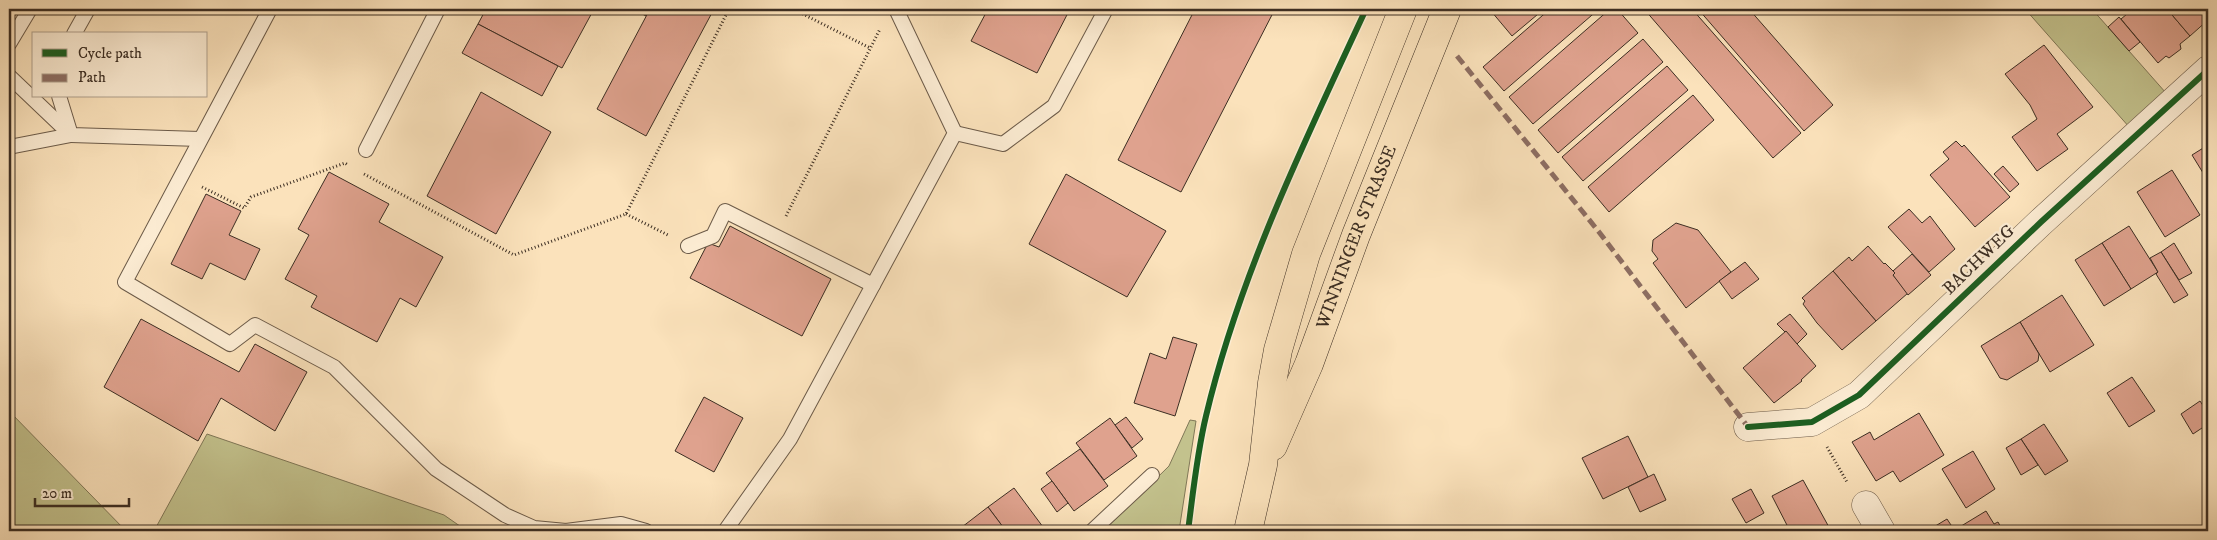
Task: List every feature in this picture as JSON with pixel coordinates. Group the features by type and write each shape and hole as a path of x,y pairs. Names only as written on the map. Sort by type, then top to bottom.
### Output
{"main road":[{"name":"WINNINGER STRASSE","path":"1248,531 1263,465 1272,383 1278,350 1294,291 1310,245 1403,9"},
{"name":"WINNINGER STRASSE","path":"1263,465 1309,364 1356,235 1447,9"}],"street":[{"name":"BACHWEG","path":"1748,427 1812,422 1860,395 2041,222 2208,70"},
{"path":"1866,505 1881,531"}],"lane":[{"path":"9,44 30,9"},
{"path":"75,32 88,9"},
{"path":"270,9 125,282 230,344 255,324 334,367 436,469 505,516 534,528 566,531 621,524 646,531"},
{"path":"366,150 438,9"},
{"path":"896,9 954,133"},
{"path":"954,133 1003,144 1054,106 1106,9"},
{"path":"9,76 71,136"},
{"path":"60,98 71,136"},
{"path":"724,531 790,439 954,133"},
{"path":"9,146 71,136 200,139"},
{"path":"688,246 713,236 725,212 873,285"},
{"path":"1092,531 1152,475"}],"path":[{"path":"362,172 514,255 626,214 728,9"},
{"path":"793,9 870,48"},
{"path":"776,236 882,24"},
{"path":"181,176 244,208 251,197 345,163 353,168"},
{"path":"626,214 688,246"},
{"path":"1812,422 1854,494 1866,505"}],"shaded area":[{"path":"2025,9 2092,9 2166,93 2130,128"},
{"path":"9,411 126,531 9,531"},
{"path":"1190,420 1196,421 1179,531 1103,531 1169,466"},
{"path":"207,434 444,515 467,531 154,531"}],"building":[{"path":"486,9 594,9 562,68 478,24"},
{"path":"633,9 650,9 646,16"},
{"path":"650,9 714,9 646,136 597,109"},
{"path":"988,9 1070,9 1037,73 971,41"},
{"path":"1195,9 1275,9 1181,192 1118,160"},
{"path":"1494,9 1544,9 1512,36 1491,11"},
{"path":"1550,9 1599,9 1504,91 1483,67"},
{"path":"1610,9 1617,9 1638,33 1533,124 1509,97"},
{"path":"1644,9 1692,9 1801,133 1773,158"},
{"path":"1698,9 1749,9 1833,105 1804,131"},
{"path":"2133,9 2167,9 2190,36 2180,44 2181,49 2169,58 2166,56 2158,63 2121,19"},
{"path":"2167,9 2208,9 2208,20 2190,36"},
{"path":"2119,17 2140,42 2129,51 2108,27"},
{"path":"478,24 558,66 542,96 462,53"},
{"path":"1643,39 1663,62 1558,153 1538,130"},
{"path":"2044,45 2093,107 2057,134 2068,149 2037,171 2012,137 2037,119 2030,105 2005,74"},
{"path":"1667,66 1688,90 1583,181 1562,157"},
{"path":"481,92 551,132 496,234 427,196"},
{"path":"1693,95 1714,120 1609,212 1588,187"},
{"path":"1956,141 1962,147 1964,145 2010,197 1975,227 1930,175 1949,159 1943,152"},
{"path":"2208,145 2208,181 2192,155"},
{"path":"2003,166 2019,184 2010,192 1994,174"},
{"path":"2172,170 2200,215 2165,237 2137,192"},
{"path":"329,172 389,204 379,222 443,257 416,307 400,298 377,342 311,307 317,296 285,279 309,235 298,229"},
{"path":"1066,174 1166,231 1127,297 1029,244"},
{"path":"206,194 241,211 229,235 260,249 245,280 210,263 202,279 171,264"},
{"path":"1909,209 1922,223 1930,216 1955,249 1929,272 1888,227"},
{"path":"1676,223 1698,230 1731,272 1686,308 1653,263 1658,259 1652,251 1653,240"},
{"path":"730,226 831,279 802,336 690,278 708,243 719,247"},
{"path":"2129,226 2158,272 2131,289 2102,243"},
{"path":"2102,243 2131,289 2104,306 2075,260"},
{"path":"2174,243 2192,273 2179,280 2161,252"},
{"path":"1868,246 1895,273 1893,275 1908,293 1876,321 1833,271 1849,257 1852,261"},
{"path":"2161,252 2188,295 2174,303 2156,274 2158,272 2150,258"},
{"path":"1912,254 1931,275 1908,295 1893,275 1895,273 1893,271"},
{"path":"1745,262 1759,279 1732,299 1719,281"},
{"path":"1833,271 1876,321 1842,350 1817,323 1803,304 1805,301 1802,298"},
{"path":"2062,295 2094,345 2050,372 2020,322"},
{"path":"1790,314 1807,334 1797,344 1777,324"},
{"path":"141,319 239,372 255,344 307,372 275,431 221,398 198,441 104,387"},
{"path":"2020,322 2039,354 2038,361 2007,380 2000,378 1981,346"},
{"path":"1786,331 1816,366 1802,381 1774,403 1743,368"},
{"path":"1173,337 1197,344 1175,416 1134,403 1150,353 1166,359"},
{"path":"2132,377 2155,411 2129,427 2107,393"},
{"path":"704,397 743,418 714,472 675,451"},
{"path":"2200,401 2208,413 2208,424 2193,434 2181,414"},
{"path":"1919,413 1944,455 1900,482 1893,471 1876,481 1852,442 1870,432 1874,440"},
{"path":"1126,417 1143,439 1132,448 1115,425"},
{"path":"1110,418 1137,456 1104,480 1076,443"},
{"path":"2044,424 2068,461 2045,475 2021,439"},
{"path":"1628,436 1648,477 1603,499 1582,458"},
{"path":"2021,439 2038,465 2021,475 2006,448"},
{"path":"1080,449 1108,486 1074,511 1046,473"},
{"path":"1973,451 1995,489 1966,508 1942,469"},
{"path":"1654,474 1666,500 1640,512 1628,487"},
{"path":"1803,480 1830,529 1826,531 1790,531 1772,496"},
{"path":"1052,481 1068,503 1057,512 1041,489"},
{"path":"1014,488 1046,531 1006,531 988,507"},
{"path":"1751,489 1764,513 1746,523 1732,499"},
{"path":"988,507 1006,531 965,531 962,527"},
{"path":"1986,511 1994,524 1998,522 2003,531 1953,531"},
{"path":"1947,519 1955,531 1927,531"}],"marked path":[{"path":"1457,56 1599,232 1748,427 1751,427"}],"cycle path":[{"path":"1188,531 1206,416 1220,363 1237,311 1255,259 1276,208 1366,9"},
{"path":"1748,427 1812,422 1859,395 2041,222 2208,70"}]}
